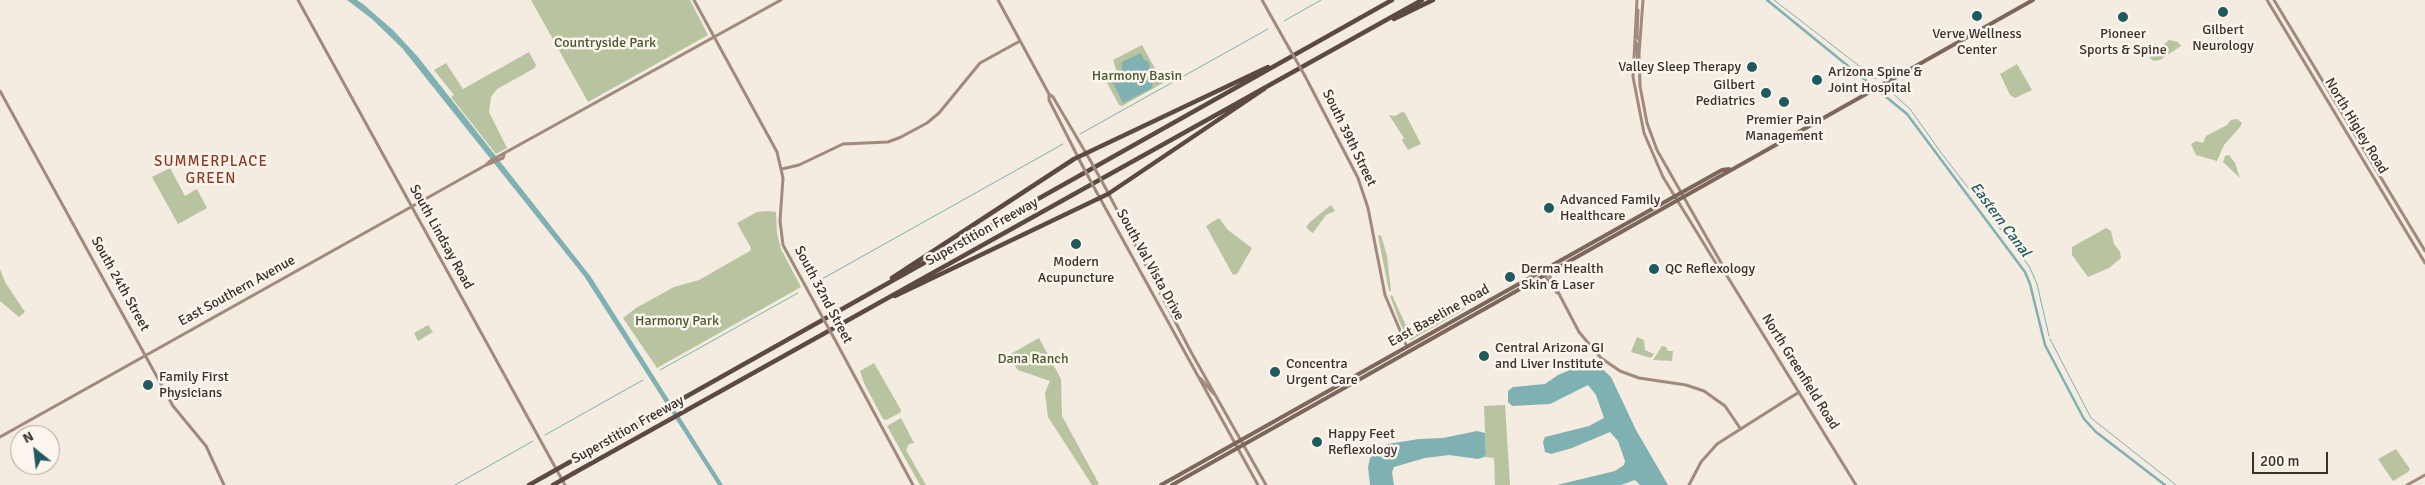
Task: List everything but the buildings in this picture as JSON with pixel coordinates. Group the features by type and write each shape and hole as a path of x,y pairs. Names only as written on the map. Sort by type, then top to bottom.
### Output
{"highway":[{"name":"Superstition Freeway","path":"529,485 1392,0"},
{"path":"1363,34 1422,0"},
{"path":"1363,34 1433,0"},
{"name":"Superstition Freeway","path":"554,485 1363,34"},
{"path":"887,284 898,273 946,244 1078,157 1299,53"},
{"path":"856,315 1108,194 1217,120 1258,95 1269,85"}],"main road":[{"name":"South Lindsay Road","path":"298,0 565,485"},
{"name":"South 32nd Street","path":"694,0 774,146 782,169 784,184 780,221 783,245 913,485"},
{"name":"East Southern Avenue","path":"0,437 781,0"},
{"name":"South Val Vista Drive","path":"998,0 1049,94 1053,97 1105,187 1241,443 1266,485"},
{"name":"South 39th Street","path":"1262,0 1305,76 1358,178 1370,215 1385,295 1408,349"},
{"path":"1639,76 1643,0"},
{"name":"East Baseline Road","path":"1172,485 1289,413 1508,296 1724,176 1730,169 2033,0"},
{"name":"North Higley Road","path":"2267,0 2425,263"},
{"name":"North Higley Road","path":"2274,0 2425,251"},
{"path":"1637,2 1637,36 1640,41"},
{"path":"1637,2 1634,40 1637,42 1636,63 1639,76"},
{"path":"2284,28 2289,25"},
{"name":"North Greenfield Road","path":"1634,40 1634,88 1642,127 1654,159 1702,240 1714,256 1856,485"},
{"path":"782,169 799,165 844,144 884,142 902,137 939,113 980,63 1020,41"},
{"name":"North Greenfield Road","path":"1639,76 1642,102 1650,133 1663,164 1705,236 1714,256"},
{"name":"South 24th Street","path":"0,91 174,406 213,457 224,485"},
{"name":"South Val Vista Drive","path":"1049,94 1049,100 1082,165 1258,485"},
{"name":"East Baseline Road","path":"1241,443 1279,424 1505,292 1675,196 1722,170 1730,169"},
{"path":"1702,240 1705,236"},
{"path":"1602,238 1605,242"},
{"path":"1544,270 1581,336 1605,361 1639,378 1686,385 1704,391 1725,406 1740,428"},
{"path":"1505,292 1508,296"},
{"path":"1199,378 1215,394"},
{"path":"1689,485 1710,451 1740,428 1799,392"},
{"path":"1279,424 1289,416 1289,413"},
{"name":"East Baseline Road","path":"1161,485 1236,446"},
{"path":"2407,485 2425,475"}],"green space":[{"name":"Countryside Park","path":"531,0 690,0 708,35 588,102"},
{"path":"2169,40 2178,42 2181,46 2160,60 2154,61 2151,59 2148,53 2150,51 2155,52"},
{"name":"Harmony Basin","path":"1142,45 1163,83 1122,106 1119,105 1105,79 1117,72 1113,60"},
{"path":"529,52 536,65 535,68 497,89 491,97 489,112 507,148 496,154 451,97 454,95 434,70 446,63 463,89"},
{"path":"2017,64 2032,90 2015,98 2010,95 2000,74"},
{"path":"1402,112 1405,113 1421,144 1408,150 1402,140 1404,138 1389,115 1395,116"},
{"path":"2237,119 2242,123 2224,145 2217,161 2196,155 2191,144 2196,141 2203,143 2206,136 2227,125 2231,120"},
{"path":"2229,155 2235,163 2240,178 2223,162 2225,156"},
{"path":"170,168 185,196 197,189 207,208 178,224 152,177"},
{"path":"1331,205 1335,211 1326,215 1313,233 1310,231 1306,227 1310,222"},
{"name":"Harmony Park","path":"757,212 776,212 777,233 781,249 801,287 657,368 623,318 636,308 674,287 699,280 750,251 751,248 737,223"},
{"path":"1219,218 1228,230 1252,248 1237,274 1233,275 1206,226"},
{"path":"2106,228 2111,231 2114,244 2120,252 2121,258 2109,268 2088,277 2072,255 2072,247"},
{"path":"1381,235 1387,256 1391,291 1389,291 1378,236"},
{"path":"0,269 5,282 25,312 19,317 0,301"},
{"path":"1392,295 1409,332 1418,326 1421,331 1437,318 1458,306 1465,309 1408,340 1390,296"},
{"path":"428,325 433,332 418,341 414,333"},
{"path":"1637,337 1644,340 1645,350 1654,354 1651,358 1631,352"},
{"name":"Dana Ranch","path":"1039,338 1061,379 1062,416 1099,484 1097,485 1092,485 1048,417 1045,393 1050,381 1018,370 1007,356"},
{"path":"1662,346 1666,347 1668,351 1673,351 1672,361 1653,360"},
{"path":"874,363 901,410 900,413 886,420 883,419 864,383 860,371"},
{"path":"1505,405 1510,485 1495,485 1494,458 1484,457 1486,454 1484,406"},
{"path":"901,418 914,443 909,444 906,450 926,485 920,485 887,426"},
{"path":"2396,449 2410,469 2393,481 2378,459"}],"water":[{"path":"347,0 357,0 363,4 393,30 418,57 591,277 723,485 718,485 584,276 402,48 372,19"},
{"name":"Harmony Basin","path":"1141,53 1144,60 1148,61 1153,79 1152,88 1123,103 1112,81 1121,73 1122,62"},
{"path":"1584,364 1599,366 1611,377 1636,430 1668,485 1640,485 1635,480 1621,485 1557,485 1615,471 1624,465 1625,461 1618,441 1610,432 1572,448 1551,454 1545,452 1543,442 1545,437 1589,426 1604,418 1596,395 1588,385 1550,404 1512,406 1508,402 1508,391 1513,387 1545,384 1558,375"},
{"path":"1477,431 1485,433 1486,454 1484,457 1478,459 1449,455 1425,458 1394,467 1392,472 1394,485 1370,485 1368,467 1370,458 1388,444 1419,439 1443,438"}],"waterway":[{"path":"1284,21 1321,0"},
{"name":"Eastern Canal","path":"1767,0 1907,114 2025,272 2030,284 2045,345 2084,419 2096,432 2165,485"},
{"path":"1774,0 1876,79"},
{"path":"1080,134 1268,29"},
{"path":"1890,91 1910,109 1942,154 2029,266 2037,284 2049,336"},
{"path":"813,284 1063,144"},
{"path":"660,370 798,293"},
{"path":"2050,339 2091,418 2176,485"},
{"path":"545,435 643,380"},
{"path":"455,485 533,441"}],"place":[{"name":"Gilbert Neurology","path":"2223,12"},
{"name":"Verve Wellness Center","path":"1977,16"},
{"name":"Pioneer Sports & Spine","path":"2123,17"},
{"name":"Valley Sleep Therapy","path":"1752,67"},
{"name":"Arizona Spine & Joint Hospital","path":"1817,80"},
{"name":"Gilbert Pediatrics","path":"1766,93"},
{"name":"Premier Pain Management","path":"1784,102"},
{"name":"Advanced Family Healthcare","path":"1549,208"},
{"name":"Modern Acupuncture","path":"1076,244"},
{"name":"QC Reflexology","path":"1654,269"},
{"name":"Derma Health Skin & Laser","path":"1510,277"},
{"name":"Central Arizona GI and Liver Institute","path":"1484,356"},
{"name":"Concentra Urgent Care","path":"1275,372"},
{"name":"Family First Physicians","path":"148,385"},
{"name":"Happy Feet Reflexology","path":"1317,442"}],"district":[{"name":"SUMMERPLACE GREEN","path":"211,170"}]}
